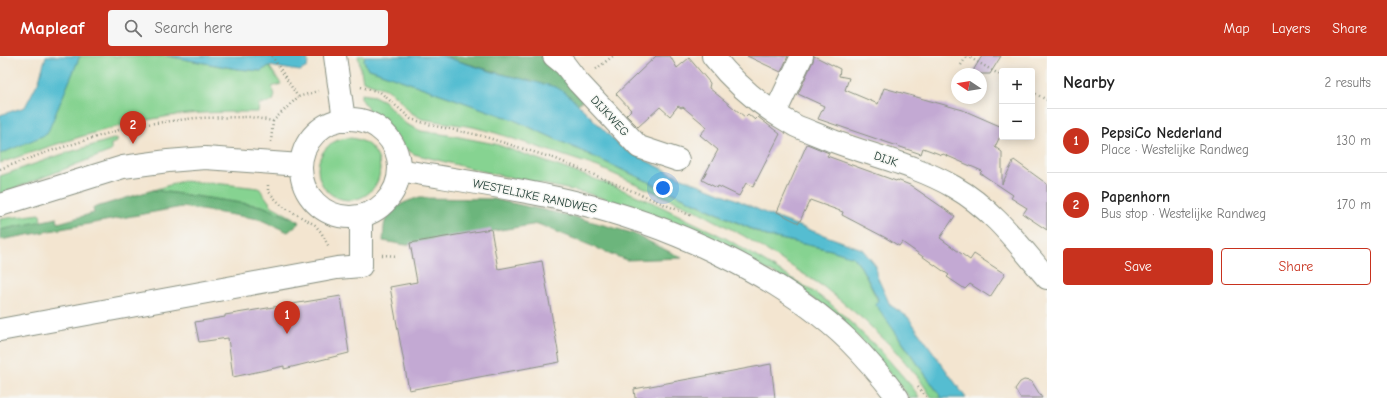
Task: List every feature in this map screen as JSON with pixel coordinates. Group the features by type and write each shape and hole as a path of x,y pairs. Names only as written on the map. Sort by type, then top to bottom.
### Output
{"street":[{"path":"335,56 344,120"},
{"name":"DIJKWEG","path":"554,56 565,65 578,82 639,147 678,160"},
{"name":"DIJK","path":"713,56 745,90 775,113 804,129 833,141 924,172 955,187 978,203 997,219 1047,278"},
{"path":"775,113 802,56"},
{"path":"344,120 358,120 372,125 383,132 392,143 397,156 399,170 396,183 391,194 383,204 373,212 361,216 348,217 335,215 323,209 313,201 306,190 302,178 301,165 304,151 311,140 320,130 331,123 344,120"},
{"path":"0,205 25,199 123,167 168,161 205,158 301,165"},
{"name":"WESTELIJKE RANDWEG","path":"399,170 530,192 575,202 632,219 684,238 762,276 814,312 848,341 878,373 898,398"},
{"path":"0,330 337,268 361,266 361,216"}],"path":[{"path":"272,56 298,97"},
{"path":"961,65 967,56 999,74"},
{"path":"271,138 273,121 298,97 316,91"},
{"path":"1035,94 1047,100"},
{"path":"0,169 47,152 132,126 195,118 250,117 273,121"},
{"path":"268,186 268,191 282,206 315,225 332,251"},
{"path":"388,256 397,256"}],"green space":[{"path":"80,56 167,56 237,69 261,71 269,66 281,84 272,87 275,95 273,101 259,104 258,112 225,112 170,116 126,124 0,163 0,154 47,132"},
{"path":"358,56 365,56 364,60 367,68 514,120 766,236 831,250 853,257 861,267 899,338 942,398 932,398 918,377 891,346 864,320 824,287 744,236 699,212 598,167 496,133 473,127 422,119 410,112 398,98 388,90 363,81"},
{"path":"442,56 541,56 566,72 585,98 578,104 566,93"},
{"path":"361,94 374,96 384,101 406,124 421,131 495,144 566,169 614,186 656,204 727,239 814,292 833,306 880,350 913,388 919,398 910,398 866,345 833,312 781,277 681,226 632,207 586,193 489,173 414,154 406,149 384,124 369,111 361,98"},
{"path":"117,138 117,142 111,144 111,151 0,194 0,176 60,155"},
{"path":"349,138 361,140 371,147 378,157 380,169 378,181 371,191 361,198 349,200 337,198 327,191 320,181 318,169 320,157 327,147 337,140"},
{"path":"183,181 259,188 272,206 300,222 262,206 153,190"},
{"path":"153,190 262,206 300,222 288,232 259,219 182,207 0,240 0,230 57,218 58,223 94,213 93,208"},
{"path":"417,198 493,199 575,217 632,233 682,258 626,260 538,224 406,245 383,241 384,224 391,211 408,201"},
{"path":"40,214 41,222 0,230 0,219"}],"water":[{"path":"46,56 80,56 47,134 0,154 0,115 25,107 39,80"},
{"path":"167,56 307,56 308,62 307,67 300,71 269,66 261,71 237,69"},
{"path":"365,56 442,56 493,72 556,87 566,93 627,151 677,176 733,198 774,217 862,249 876,266 876,274 890,305 908,317 966,398 942,398 876,305 878,299 861,267 853,257 831,250 767,236 514,120 367,68 364,60"}],"building":[{"path":"656,56 670,56 677,68 689,58 710,83 709,88 745,117 748,114 755,120 758,117 780,134 753,187 746,183 739,196 718,186 717,188 702,180 718,150 700,135 707,127 683,107 681,108 678,106 670,116 660,107 638,127 626,115 631,110 616,94"},
{"path":"747,56 788,56 781,72"},
{"path":"814,56 840,69 839,76 849,78 845,90 878,104 884,88 963,110 999,126 999,138 995,147 1002,152 1002,184 1014,160 1047,184 1047,230 1023,214 1027,208 1011,198 1013,195 980,173 982,171 943,154 942,155 923,148 921,154 818,119 824,106 798,94"},
{"path":"982,56 1001,56 990,74 987,74 987,68 975,68"},
{"path":"807,144 829,153 827,156 910,185 955,216 940,238 970,260 974,254 1005,274 990,297 970,284 965,289 947,277 949,275 902,242 899,246 842,215 843,212 810,200 799,223 777,212"},
{"path":"491,229 498,269 542,261 560,362 409,390 390,287 417,282 410,243"},
{"path":"341,296 349,353 284,369 284,366 233,377 228,338 199,342 195,322 225,317 225,315"},
{"path":"771,364 775,398 635,398 634,389"},
{"path":"1024,380 1032,382 1042,398 1020,398 1015,389 1020,382"}],"place":[{"name":"Papenhorn","path":"133,144"},
{"name":"PepsiCo Nederland","path":"287,334"}]}
